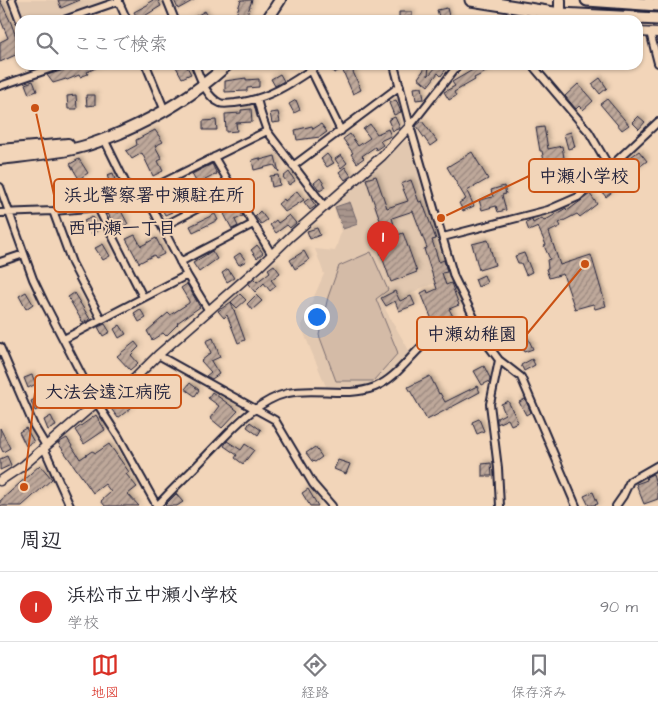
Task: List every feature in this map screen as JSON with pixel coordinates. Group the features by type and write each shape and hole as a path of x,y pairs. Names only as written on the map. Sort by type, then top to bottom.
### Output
{"highway":[{"path":"471,0 560,14 580,15"},
{"path":"587,0 658,5"},
{"path":"643,18 658,19"}],"main road":[{"path":"270,15 280,0"},
{"path":"560,0 560,14"},
{"path":"0,159 62,151 99,141 146,122 165,111 204,86 222,70"},
{"path":"0,150 99,141"}],"street":[{"path":"12,0 18,15"},
{"path":"78,15 119,0 125,15"},
{"path":"167,0 174,15"},
{"path":"654,33 658,63"},
{"path":"0,86 46,70"},
{"path":"148,70 165,111"},
{"path":"197,70 209,94 220,103 244,102 257,99 278,90 311,70 341,131"},
{"path":"395,70 454,277 487,344 499,360 521,378 576,506"},
{"path":"0,480 24,465 97,402 131,382 158,355 382,156 410,126 454,70"},
{"path":"536,70 589,132 610,168"},
{"path":"293,166 400,86"},
{"path":"257,99 260,114 267,131 325,207"},
{"path":"443,237 548,210 578,197 658,122"},
{"path":"0,213 53,211 113,203 144,192 267,131"},
{"path":"99,141 132,196"},
{"path":"214,157 272,255"},
{"path":"0,187 33,279 97,402 156,504 256,409 286,394 306,392 354,393 376,386 392,376 424,344 437,334 473,317"},
{"path":"162,226 233,190"},
{"path":"144,192 187,275 209,311"},
{"path":"97,206 143,298"},
{"path":"53,211 72,263 101,319"},
{"path":"180,262 253,224"},
{"path":"0,262 24,254"},
{"path":"64,339 187,275"},
{"path":"0,348 70,506"},
{"path":"158,355 275,420 314,484 332,506"},
{"path":"499,360 490,404 498,468 500,506"},
{"path":"616,506 630,481 658,465"}],"shaded area":[{"path":"16,0 109,0 67,15 22,15"},
{"path":"410,140 450,278 421,288 385,309 410,352 398,365 384,377 371,384 352,389 327,389 301,326 324,274 315,249 335,251 341,232 333,205 404,142"},
{"path":"350,202 358,224 343,229 335,207"},
{"path":"371,252 388,290 376,299 398,353 373,381 336,381 319,335 328,297 339,266"}],"building":[{"path":"0,0 15,34 15,55 0,62 0,42 8,38 0,18"},
{"path":"58,0 80,0 61,8"},
{"path":"158,0 161,6 146,15 136,15 134,12 148,3"},
{"path":"174,0 194,0 178,9"},
{"path":"241,0 252,0 247,15 236,15"},
{"path":"447,8 449,15 438,15 437,10"},
{"path":"205,11 207,15 198,15"},
{"path":"399,12 412,12 412,15 399,15"},
{"path":"64,70 91,70 87,72 88,74 80,77 79,75 53,83 47,75"},
{"path":"178,70 189,70 191,74 182,78"},
{"path":"342,70 352,70 361,90 353,94"},
{"path":"424,70 429,70 428,76 433,70 445,70 441,76 438,73 428,86 418,78"},
{"path":"473,70 488,71 454,92 456,96 449,100 444,92 455,86 452,82"},
{"path":"280,74 284,81 275,86 271,79"},
{"path":"246,78 246,80 259,79 259,87 247,88 247,91 225,92 225,81"},
{"path":"600,78 607,88 600,94 592,84"},
{"path":"33,81 37,91 29,94 25,84"},
{"path":"578,84 593,101 583,110 579,106 576,109 565,96"},
{"path":"422,87 424,99 416,100 414,88"},
{"path":"76,95 77,109 68,109 67,96"},
{"path":"86,95 95,95 95,105 87,106"},
{"path":"607,99 629,125 622,130 600,104"},
{"path":"296,100 300,110 294,113 289,104"},
{"path":"396,100 401,112 394,115 389,103"},
{"path":"251,109 252,122 236,123 237,131 226,132 225,114 241,113 241,110"},
{"path":"278,112 280,122 272,123 270,113"},
{"path":"638,116 645,122 639,129 632,122"},
{"path":"395,117 400,128 393,131 388,120"},
{"path":"216,120 217,130 203,130 203,121"},
{"path":"422,121 437,141 430,146 416,126"},
{"path":"321,124 327,132 320,137 297,140 295,130 312,126 313,129"},
{"path":"370,124 377,134 388,129 391,136 380,141 383,145 376,150 375,147 362,156 364,158 357,163 351,154 353,153 343,139 350,134 358,146 370,138 363,129"},
{"path":"544,127 548,149 562,146 566,170 558,171 558,168 546,171 536,128"},
{"path":"155,130 163,142 155,146 162,159 158,161 163,171 153,176 142,153 132,159 126,151 137,145 136,140"},
{"path":"571,132 575,147 568,149 564,134"},
{"path":"639,151 647,161 619,182 623,188 618,192 616,189 606,197 598,187 621,171 617,167"},
{"path":"472,152 488,179 467,191 474,206 463,211 459,203 466,199 447,167"},
{"path":"327,154 334,163 327,167 321,159"},
{"path":"341,155 347,163 341,168 335,159"},
{"path":"275,156 279,172 274,165 254,170 252,160"},
{"path":"79,159 88,173 79,179 70,164"},
{"path":"212,164 217,174 205,180 208,187 201,191 192,174"},
{"path":"345,167 351,176 345,180 339,172"},
{"path":"289,172 295,181 289,185 283,177"},
{"path":"113,173 117,187 111,188 107,175"},
{"path":"278,175 280,185 272,187 270,176"},
{"path":"376,176 387,208 408,201 401,184 411,180 419,202 422,201 436,239 432,240 439,262 444,260 447,272 442,273 446,285 451,283 459,305 449,309 455,320 443,326 439,318 433,322 421,293 427,290 428,293 437,289 424,249 427,248 413,211 392,218 394,225 383,229 366,179"},
{"path":"320,178 326,187 320,191 314,183"},
{"path":"504,186 506,194 502,195 506,210 498,212 496,206 482,210 479,200 493,197 491,190"},
{"path":"161,189 172,212 165,215 154,193"},
{"path":"297,191 304,200 285,212 278,204"},
{"path":"590,194 597,204 580,217 577,214 559,223 561,226 549,232 560,265 591,255 606,306 595,309 593,304 575,309 563,274 549,278 546,269 548,268 547,260 550,259 538,227 529,231 526,223 532,220 533,223 542,218 544,221 566,208 567,211"},
{"path":"232,196 243,216 235,220 238,226 232,229 224,214 231,211 226,199"},
{"path":"310,198 316,206 310,210 304,202"},
{"path":"115,208 118,213 121,211 128,224 117,230 106,210"},
{"path":"260,211 267,220 261,224 255,216"},
{"path":"215,214 218,220 193,232 190,226"},
{"path":"289,215 296,223 290,228 287,225 276,233 270,225 276,220 278,223"},
{"path":"92,217 99,230 92,234 84,221"},
{"path":"317,228 320,235 310,239 307,231"},
{"path":"403,233 417,272 391,282 377,243"},
{"path":"135,235 141,246 156,238 164,254 156,258 154,255 139,263 126,239"},
{"path":"488,240 495,265 479,270 472,244"},
{"path":"103,244 110,256 103,260 95,248"},
{"path":"257,245 263,253 257,258 251,250"},
{"path":"212,251 217,259 199,272 193,263"},
{"path":"304,251 309,260 295,269 290,260"},
{"path":"240,253 246,261 239,265 234,257"},
{"path":"524,253 532,272 526,275 521,263 518,263 515,256"},
{"path":"274,265 280,273 271,280 276,286 270,291 264,283 255,292 248,284 254,279 257,282 270,272 268,269"},
{"path":"228,269 234,278 227,282 222,273"},
{"path":"484,275 487,283 478,287 475,279"},
{"path":"187,284 200,307 177,323 166,336 163,333 152,340 147,331 168,313 170,315 189,303 181,288"},
{"path":"395,291 400,301 411,296 415,305 399,311 395,301 386,306 381,298"},
{"path":"26,292 33,304 26,309 19,296"},
{"path":"74,293 90,319 83,323 68,297"},
{"path":"240,294 246,300 237,308 231,302"},
{"path":"256,295 262,301 252,310 247,304"},
{"path":"231,302 245,340 238,343 227,315 224,318 218,311"},
{"path":"140,309 146,318 139,322 134,313"},
{"path":"105,324 110,332 103,336 98,327"},
{"path":"120,325 126,334 119,338 114,329"},
{"path":"213,338 220,357 211,361 219,374 212,379 206,376 211,372 201,361 211,353 206,341"},
{"path":"528,338 533,349 524,352 519,341"},
{"path":"135,342 139,347 131,355 138,363 130,370 117,356"},
{"path":"532,359 535,365 524,371 521,365"},
{"path":"484,366 490,381 482,385 474,371"},
{"path":"32,375 36,384 28,388 24,378"},
{"path":"430,376 445,402 477,386 480,392 427,420 408,387"},
{"path":"190,383 199,390 195,396 185,389"},
{"path":"49,388 54,397 42,404 43,407 35,411 31,401 43,395 41,392"},
{"path":"131,389 132,391 124,396 131,408 118,418 109,406 106,408 104,405"},
{"path":"212,392 238,411 222,428 210,418 219,406 208,398"},
{"path":"525,399 531,412 526,415 519,402"},
{"path":"508,401 518,422 511,425 508,419 497,424 497,418 505,414 501,404"},
{"path":"96,415 105,430 84,444 75,430"},
{"path":"51,416 56,426 48,430 44,420"},
{"path":"479,419 484,431 477,434 472,422"},
{"path":"250,422 261,430 258,435 247,427"},
{"path":"0,428 10,448 3,452 0,446"},
{"path":"26,428 34,442 26,446 19,432"},
{"path":"67,438 80,459 92,451 96,453 109,444 129,472 126,474 137,487 128,494 139,506 105,506 101,501 111,492 105,484 93,493 58,443"},
{"path":"227,441 241,450 245,444 254,450 243,464 235,458 237,455 224,446"},
{"path":"315,447 322,457 315,462 306,453"},
{"path":"7,456 11,465 0,470 0,459"},
{"path":"338,460 350,464 346,474 334,469"},
{"path":"491,463 492,476 482,476 482,464"},
{"path":"40,465 52,479 22,506 0,506 0,501"},
{"path":"653,474 658,490 658,499 644,504 636,484 647,480 646,477"},
{"path":"308,489 318,506 310,506 302,493"},
{"path":"593,492 598,504 589,506 584,496"},
{"path":"176,494 183,502 177,506 166,506 165,505"}],"waterway":[{"path":"156,501 173,485"}],"place":[{"name":"浜北警察署中瀬駐在所","path":"35,108"},
{"name":"中瀬小学校","path":"441,218"},
{"name":"浜松市立中瀬小学校","path":"383,262"},
{"name":"中瀬幼稚園","path":"585,264"},
{"name":"大法会遠江病院","path":"24,487"}],"district":[{"name":"西中瀬一丁目","path":"122,228"}]}
